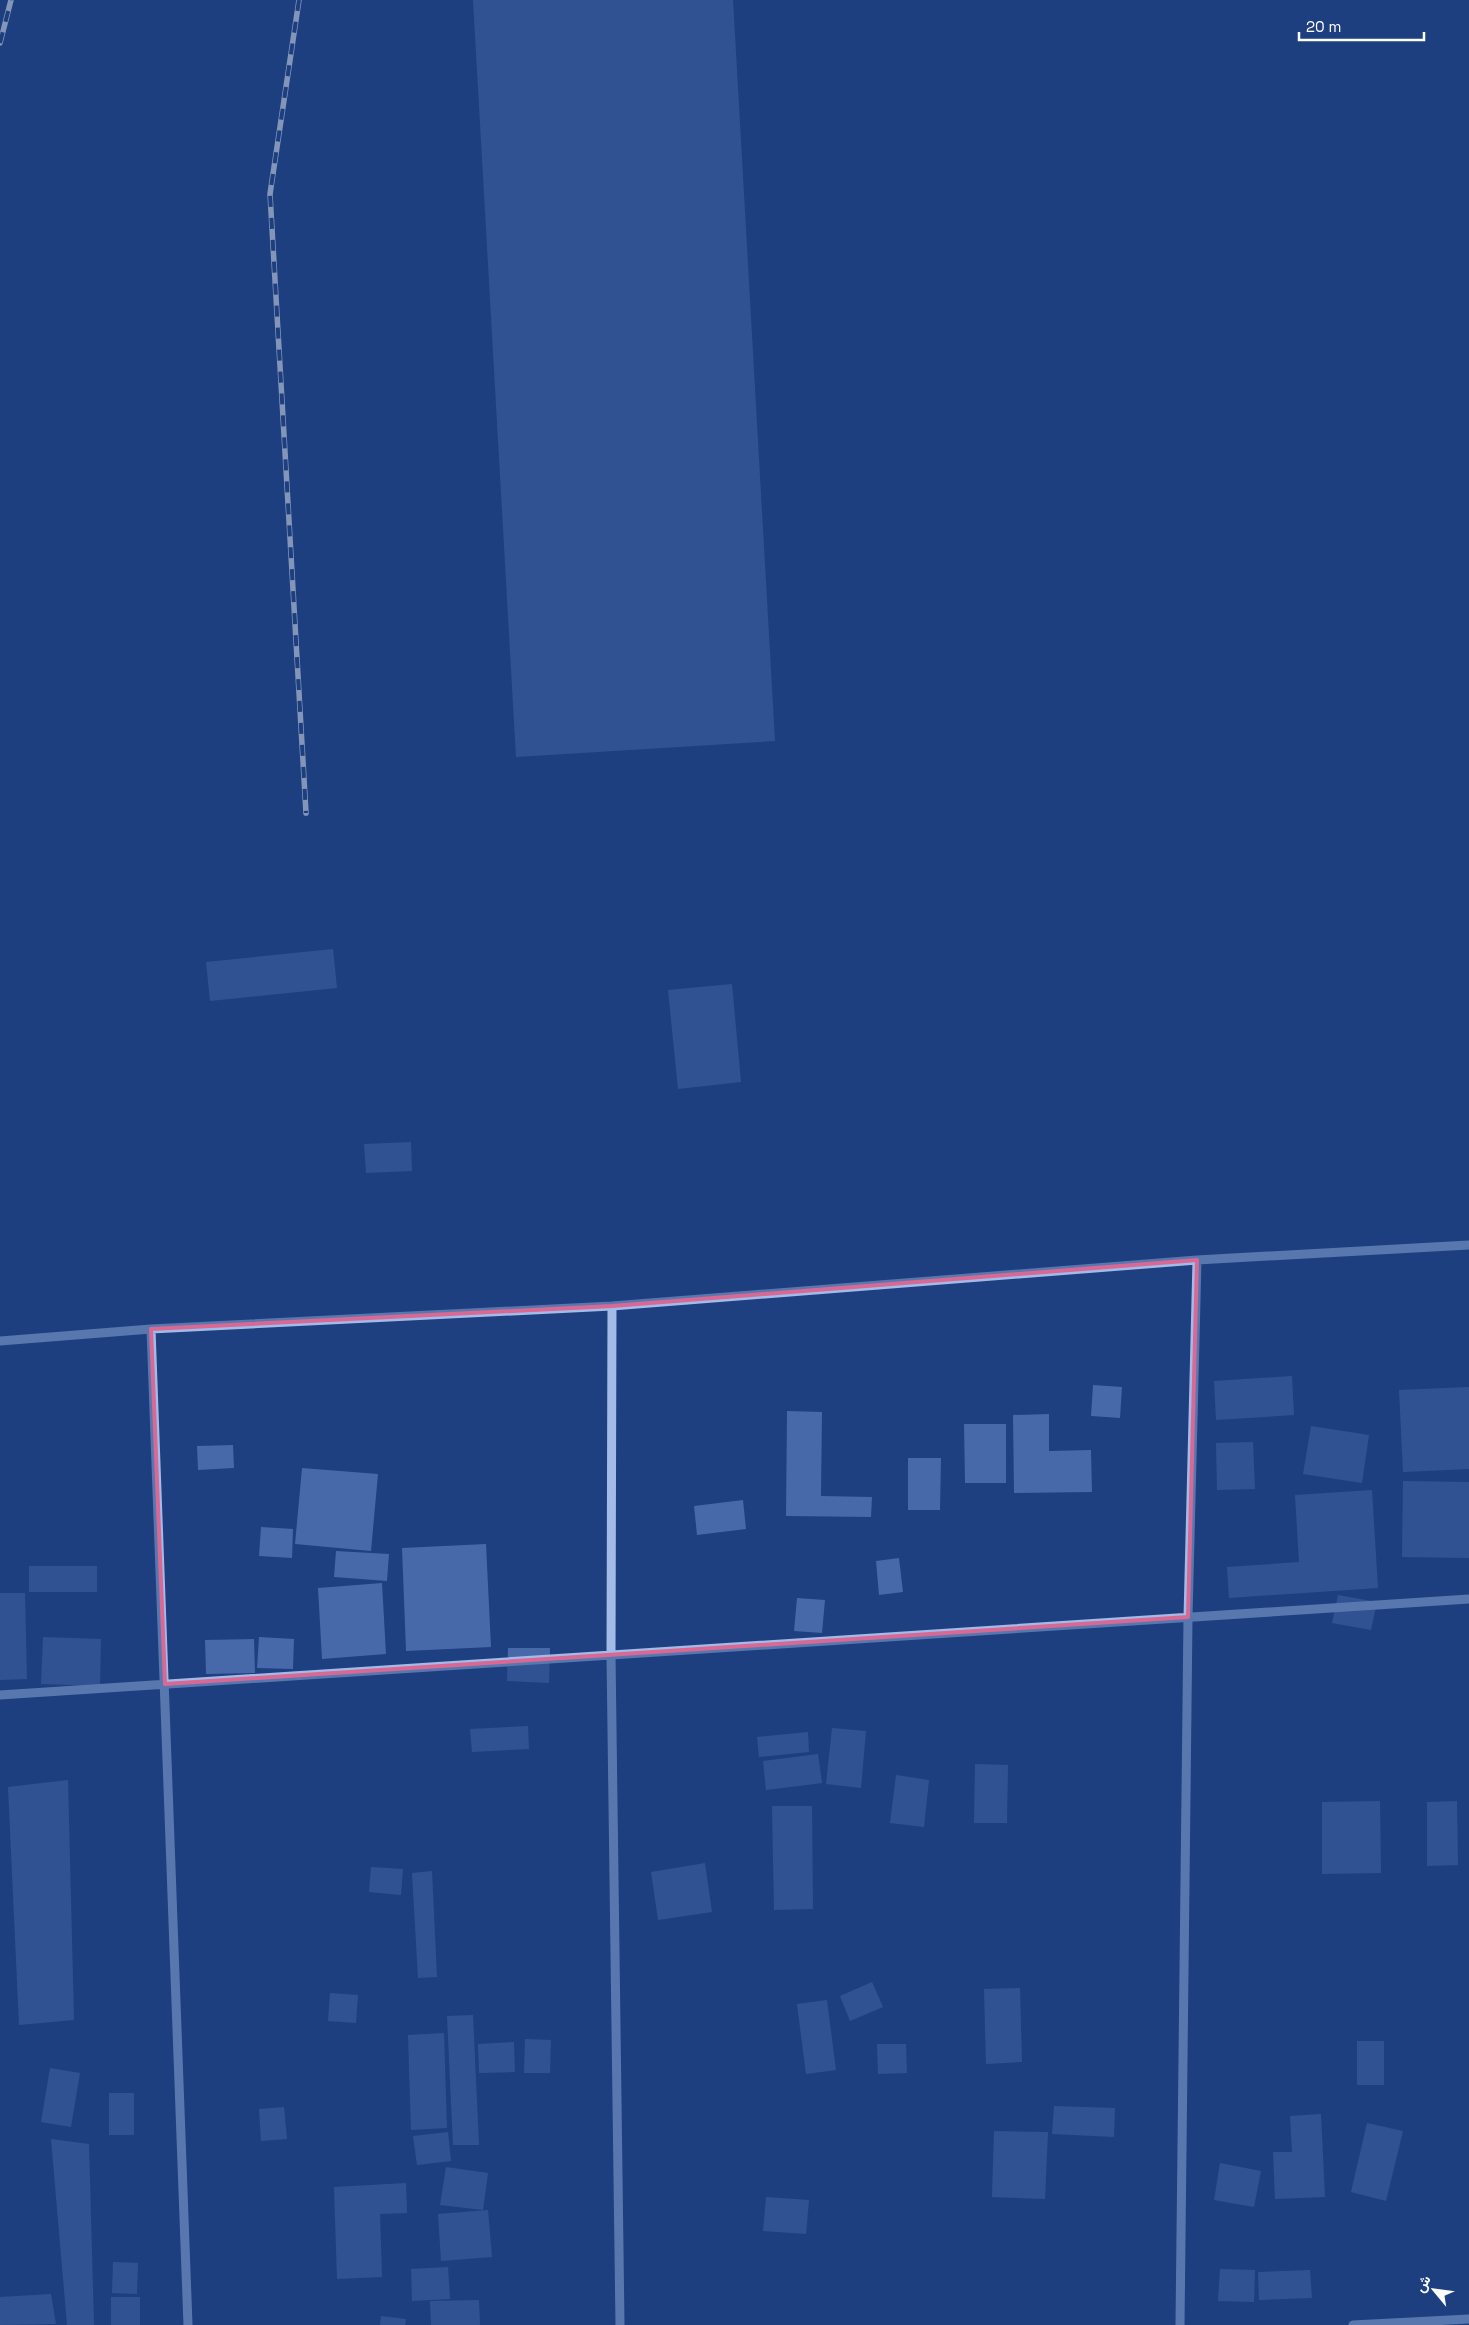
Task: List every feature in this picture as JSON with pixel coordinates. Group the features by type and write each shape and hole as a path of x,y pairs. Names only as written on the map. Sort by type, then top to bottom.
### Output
{"street":[{"path":"0,1341 151,1329 612,1306 1197,1260 1469,1245"},
{"path":"1180,2325 1188,1617 1197,1260"},
{"path":"612,1306 610,1655 620,2325"},
{"path":"151,1329 188,2325"},
{"path":"0,1695 1469,1599"},
{"path":"1353,2325 1469,2320"}],"highlighted area":[{"path":"1197,1260 1188,1617 165,1684 151,1329 612,1306"}],"building":[{"path":"473,0 733,0 775,741 516,757"},
{"path":"333,949 337,988 210,1001 206,962"},
{"path":"732,984 741,1082 678,1089 668,990"},
{"path":"411,1142 412,1171 366,1173 364,1144"},
{"path":"1292,1376 1294,1415 1216,1420 1214,1381"},
{"path":"1093,1385 1122,1387 1120,1418 1091,1416"},
{"path":"1469,1387 1469,1469 1403,1472 1399,1390"},
{"path":"787,1411 822,1412 821,1496 872,1497 871,1517 786,1516"},
{"path":"1049,1414 1049,1451 1091,1450 1092,1492 1014,1493 1013,1415"},
{"path":"964,1424 1006,1424 1006,1483 965,1483"},
{"path":"1311,1426 1369,1435 1362,1483 1303,1474"},
{"path":"1253,1442 1255,1489 1217,1490 1216,1443"},
{"path":"233,1445 234,1468 198,1470 197,1446"},
{"path":"908,1458 941,1458 940,1510 908,1510"},
{"path":"302,1468 378,1474 371,1551 295,1544"},
{"path":"1403,1481 1469,1482 1469,1558 1402,1557"},
{"path":"1372,1490 1378,1588 1229,1598 1227,1567 1299,1562 1295,1495"},
{"path":"743,1500 746,1529 697,1535 694,1506"},
{"path":"261,1527 293,1529 292,1558 259,1556"},
{"path":"486,1544 491,1647 406,1651 402,1548"},
{"path":"336,1551 389,1554 387,1581 334,1577"},
{"path":"899,1558 903,1592 879,1595 876,1561"},
{"path":"29,1566 97,1566 97,1592 29,1592"},
{"path":"382,1583 386,1654 322,1659 318,1588"},
{"path":"0,1593 25,1593 27,1679 0,1680"},
{"path":"1338,1595 1377,1602 1371,1630 1332,1623"},
{"path":"797,1598 825,1600 822,1633 794,1631"},
{"path":"43,1637 101,1639 100,1686 41,1684"},
{"path":"259,1637 294,1639 293,1669 257,1668"},
{"path":"254,1639 255,1673 206,1674 205,1640"},
{"path":"508,1648 550,1648 549,1683 507,1681"},
{"path":"528,1726 529,1749 472,1752 470,1729"},
{"path":"832,1728 866,1731 861,1788 826,1784"},
{"path":"808,1732 809,1752 759,1757 757,1737"},
{"path":"818,1754 822,1783 766,1790 763,1761"},
{"path":"975,1764 1008,1765 1007,1823 974,1823"},
{"path":"896,1775 929,1780 924,1827 890,1823"},
{"path":"68,1780 74,2020 19,2025 8,1787"},
{"path":"1380,1801 1381,1873 1322,1874 1322,1802"},
{"path":"1457,1801 1458,1865 1427,1866 1427,1802"},
{"path":"772,1806 812,1806 813,1909 774,1910"},
{"path":"705,1863 712,1912 658,1920 651,1872"},
{"path":"371,1867 403,1869 401,1895 369,1892"},
{"path":"432,1871 437,1977 418,1978 412,1873"},
{"path":"872,1982 883,2007 850,2021 840,1996"},
{"path":"1020,1988 1022,2062 986,2064 984,1989"},
{"path":"330,1993 358,1995 356,2023 328,2021"},
{"path":"827,2000 836,2070 806,2074 797,2004"},
{"path":"473,2015 479,2145 453,2145 447,2016"},
{"path":"444,2033 447,2128 411,2130 408,2035"},
{"path":"525,2039 551,2040 550,2073 524,2073"},
{"path":"1357,2041 1384,2041 1384,2085 1357,2085"},
{"path":"514,2042 515,2072 479,2073 478,2044"},
{"path":"877,2044 906,2044 907,2073 878,2074"},
{"path":"50,2068 80,2073 71,2127 41,2122"},
{"path":"109,2093 134,2093 134,2135 109,2135"},
{"path":"1054,2106 1115,2108 1114,2137 1052,2134"},
{"path":"284,2107 287,2139 261,2141 259,2109"},
{"path":"1321,2114 1325,2197 1275,2199 1273,2152 1292,2152 1290,2116"},
{"path":"1367,2123 1403,2131 1386,2201 1351,2192"},
{"path":"994,2131 1048,2132 1045,2199 992,2197"},
{"path":"448,2132 451,2161 417,2165 413,2136"},
{"path":"51,2139 89,2144 94,2325 67,2325"},
{"path":"1220,2163 1261,2171 1254,2207 1214,2200"},
{"path":"446,2167 488,2173 483,2210 440,2205"},
{"path":"406,2183 407,2213 380,2214 382,2277 337,2279 334,2187"},
{"path":"766,2197 809,2200 806,2234 763,2231"},
{"path":"488,2210 492,2257 441,2261 438,2214"},
{"path":"113,2262 138,2263 137,2294 112,2293"},
{"path":"448,2267 450,2299 412,2301 411,2269"},
{"path":"1220,2269 1255,2270 1254,2302 1218,2301"},
{"path":"1310,2270 1312,2298 1259,2300 1258,2272"},
{"path":"51,2294 56,2324 0,2325 0,2297"},
{"path":"111,2297 140,2297 140,2325 111,2325"},
{"path":"479,2300 480,2325 431,2325 430,2301"},
{"path":"381,2316 406,2319 405,2325 380,2325"}],"railway":[{"path":"0,43 11,0"},
{"path":"299,0 270,194 306,813"}]}
